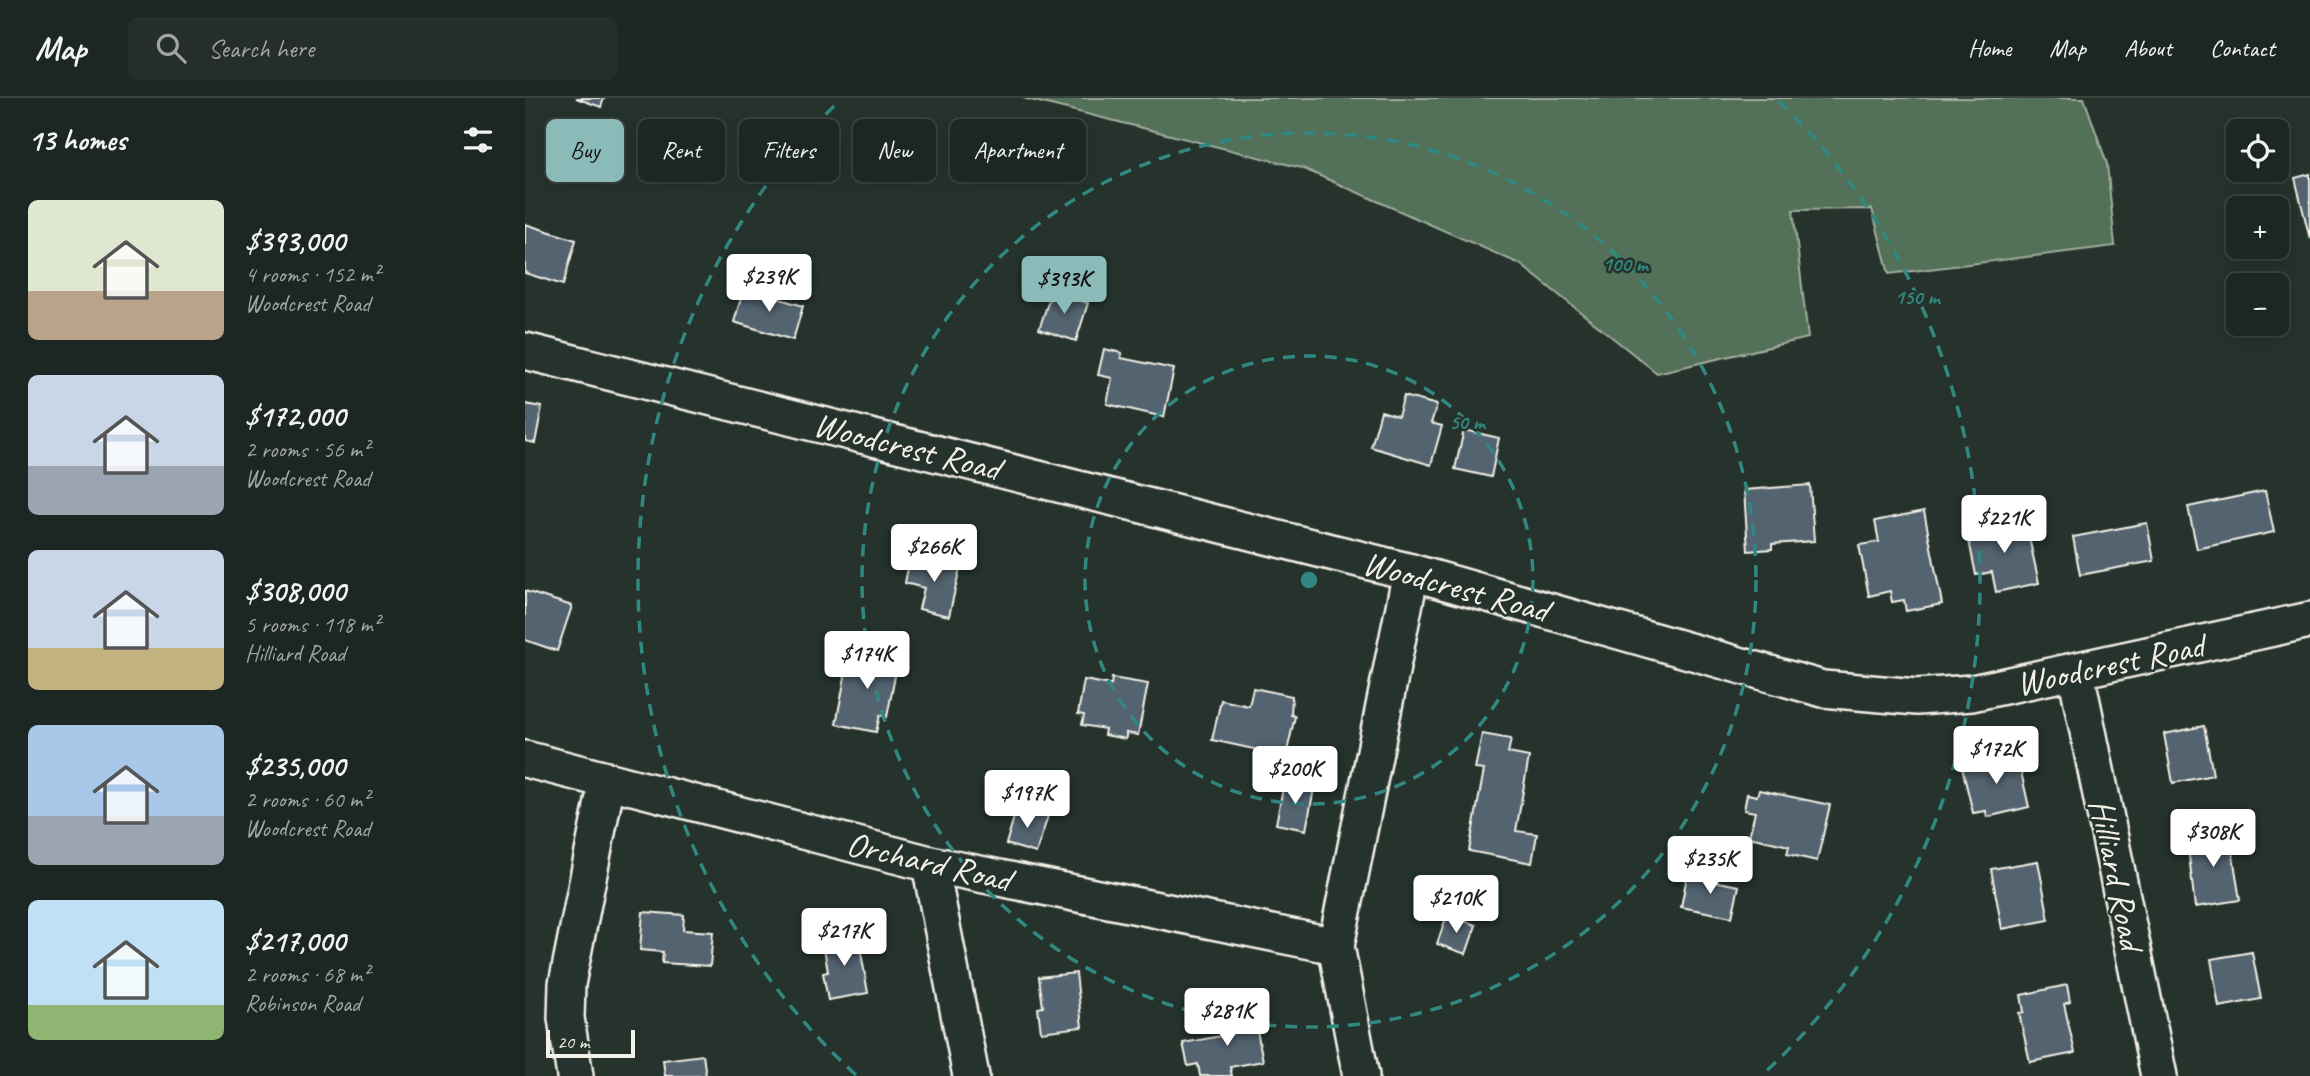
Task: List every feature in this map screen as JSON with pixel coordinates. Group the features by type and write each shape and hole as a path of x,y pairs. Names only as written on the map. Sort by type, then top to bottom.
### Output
{"street":[{"name":"Woodcrest Road","path":"525,351 1411,572 1823,690 1917,697 1972,693 2076,673 2310,620"},
{"path":"1361,1076 1336,946 1411,572"},
{"name":"Hilliard Road","path":"2076,673 2159,1076"},
{"name":"Orchard Road","path":"525,759 930,864 1336,946"},
{"path":"575,1076 566,1018 567,984 607,782"},
{"path":"930,864 971,1076"}],"green space":[{"path":"1023,98 2084,98 2107,164 2115,246 1889,274 1872,209 1793,210 1808,338 1657,373 1520,264 1302,168"}],"building":[{"path":"576,98 604,98 601,107"},
{"path":"2310,174 2310,239 2295,178"},
{"path":"525,224 576,240 563,285 525,273"},
{"path":"744,288 803,306 793,340 734,322"},
{"path":"1052,291 1088,303 1076,341 1039,329"},
{"path":"1104,349 1122,353 1121,358 1174,369 1164,417 1107,404 1112,378 1098,375"},
{"path":"1404,396 1437,405 1431,423 1442,426 1431,465 1371,447 1381,411 1398,416"},
{"path":"525,404 542,407 535,443 525,441"},
{"path":"1464,430 1499,438 1491,477 1455,469"},
{"path":"1810,485 1814,541 1772,544 1772,549 1748,551 1744,490"},
{"path":"2265,491 2274,532 2197,549 2188,507"},
{"path":"1924,511 1942,604 1906,611 1904,600 1892,602 1890,591 1869,596 1859,545 1879,542 1875,521"},
{"path":"2025,519 2039,583 1996,592 1992,572 1976,575 1967,531"},
{"path":"2147,523 2154,561 2080,575 2073,537"},
{"path":"910,557 960,568 949,616 919,609 924,588 905,583"},
{"path":"525,591 572,606 557,651 525,640"},
{"path":"873,651 899,656 887,717 880,715 876,732 836,724 849,656 871,661"},
{"path":"1112,678 1148,684 1138,735 1126,733 1126,739 1104,735 1105,729 1082,725 1084,715 1078,714 1084,680 1111,685"},
{"path":"1253,688 1292,696 1291,715 1295,716 1286,756 1212,740 1221,700 1249,706"},
{"path":"2204,726 2213,775 2173,783 2164,734"},
{"path":"1482,734 1511,739 1508,753 1529,757 1516,831 1537,834 1532,863 1469,851 1484,770 1475,769"},
{"path":"2017,754 2029,807 1987,817 1986,811 1973,813 1962,767"},
{"path":"1284,783 1314,789 1306,830 1276,824"},
{"path":"1759,790 1830,805 1817,861 1787,854 1789,846 1749,837 1755,812 1744,810 1747,794 1757,796"},
{"path":"1017,807 1048,816 1036,853 1006,844"},
{"path":"2229,831 2240,900 2195,907 2187,838"},
{"path":"2038,861 2049,920 2002,929 1991,869"},
{"path":"1687,876 1739,886 1732,917 1681,907"},
{"path":"643,912 684,915 683,930 713,932 710,966 662,963 663,952 640,950"},
{"path":"1447,915 1476,925 1466,954 1437,944"},
{"path":"858,935 868,993 828,1000 823,973 828,972 823,941"},
{"path":"2252,952 2261,999 2219,1007 2211,959"},
{"path":"1076,973 1082,1027 1041,1032 1038,1008 1043,1007 1039,977"},
{"path":"2067,985 2070,1002 2064,1004 2075,1053 2030,1062 2019,1013 2024,1012 2021,995"},
{"path":"1253,1010 1263,1061 1230,1067 1232,1076 1200,1076 1198,1064 1188,1066 1183,1043 1232,1034 1229,1014"},
{"path":"703,1055 706,1076 665,1076 663,1060"}]}
